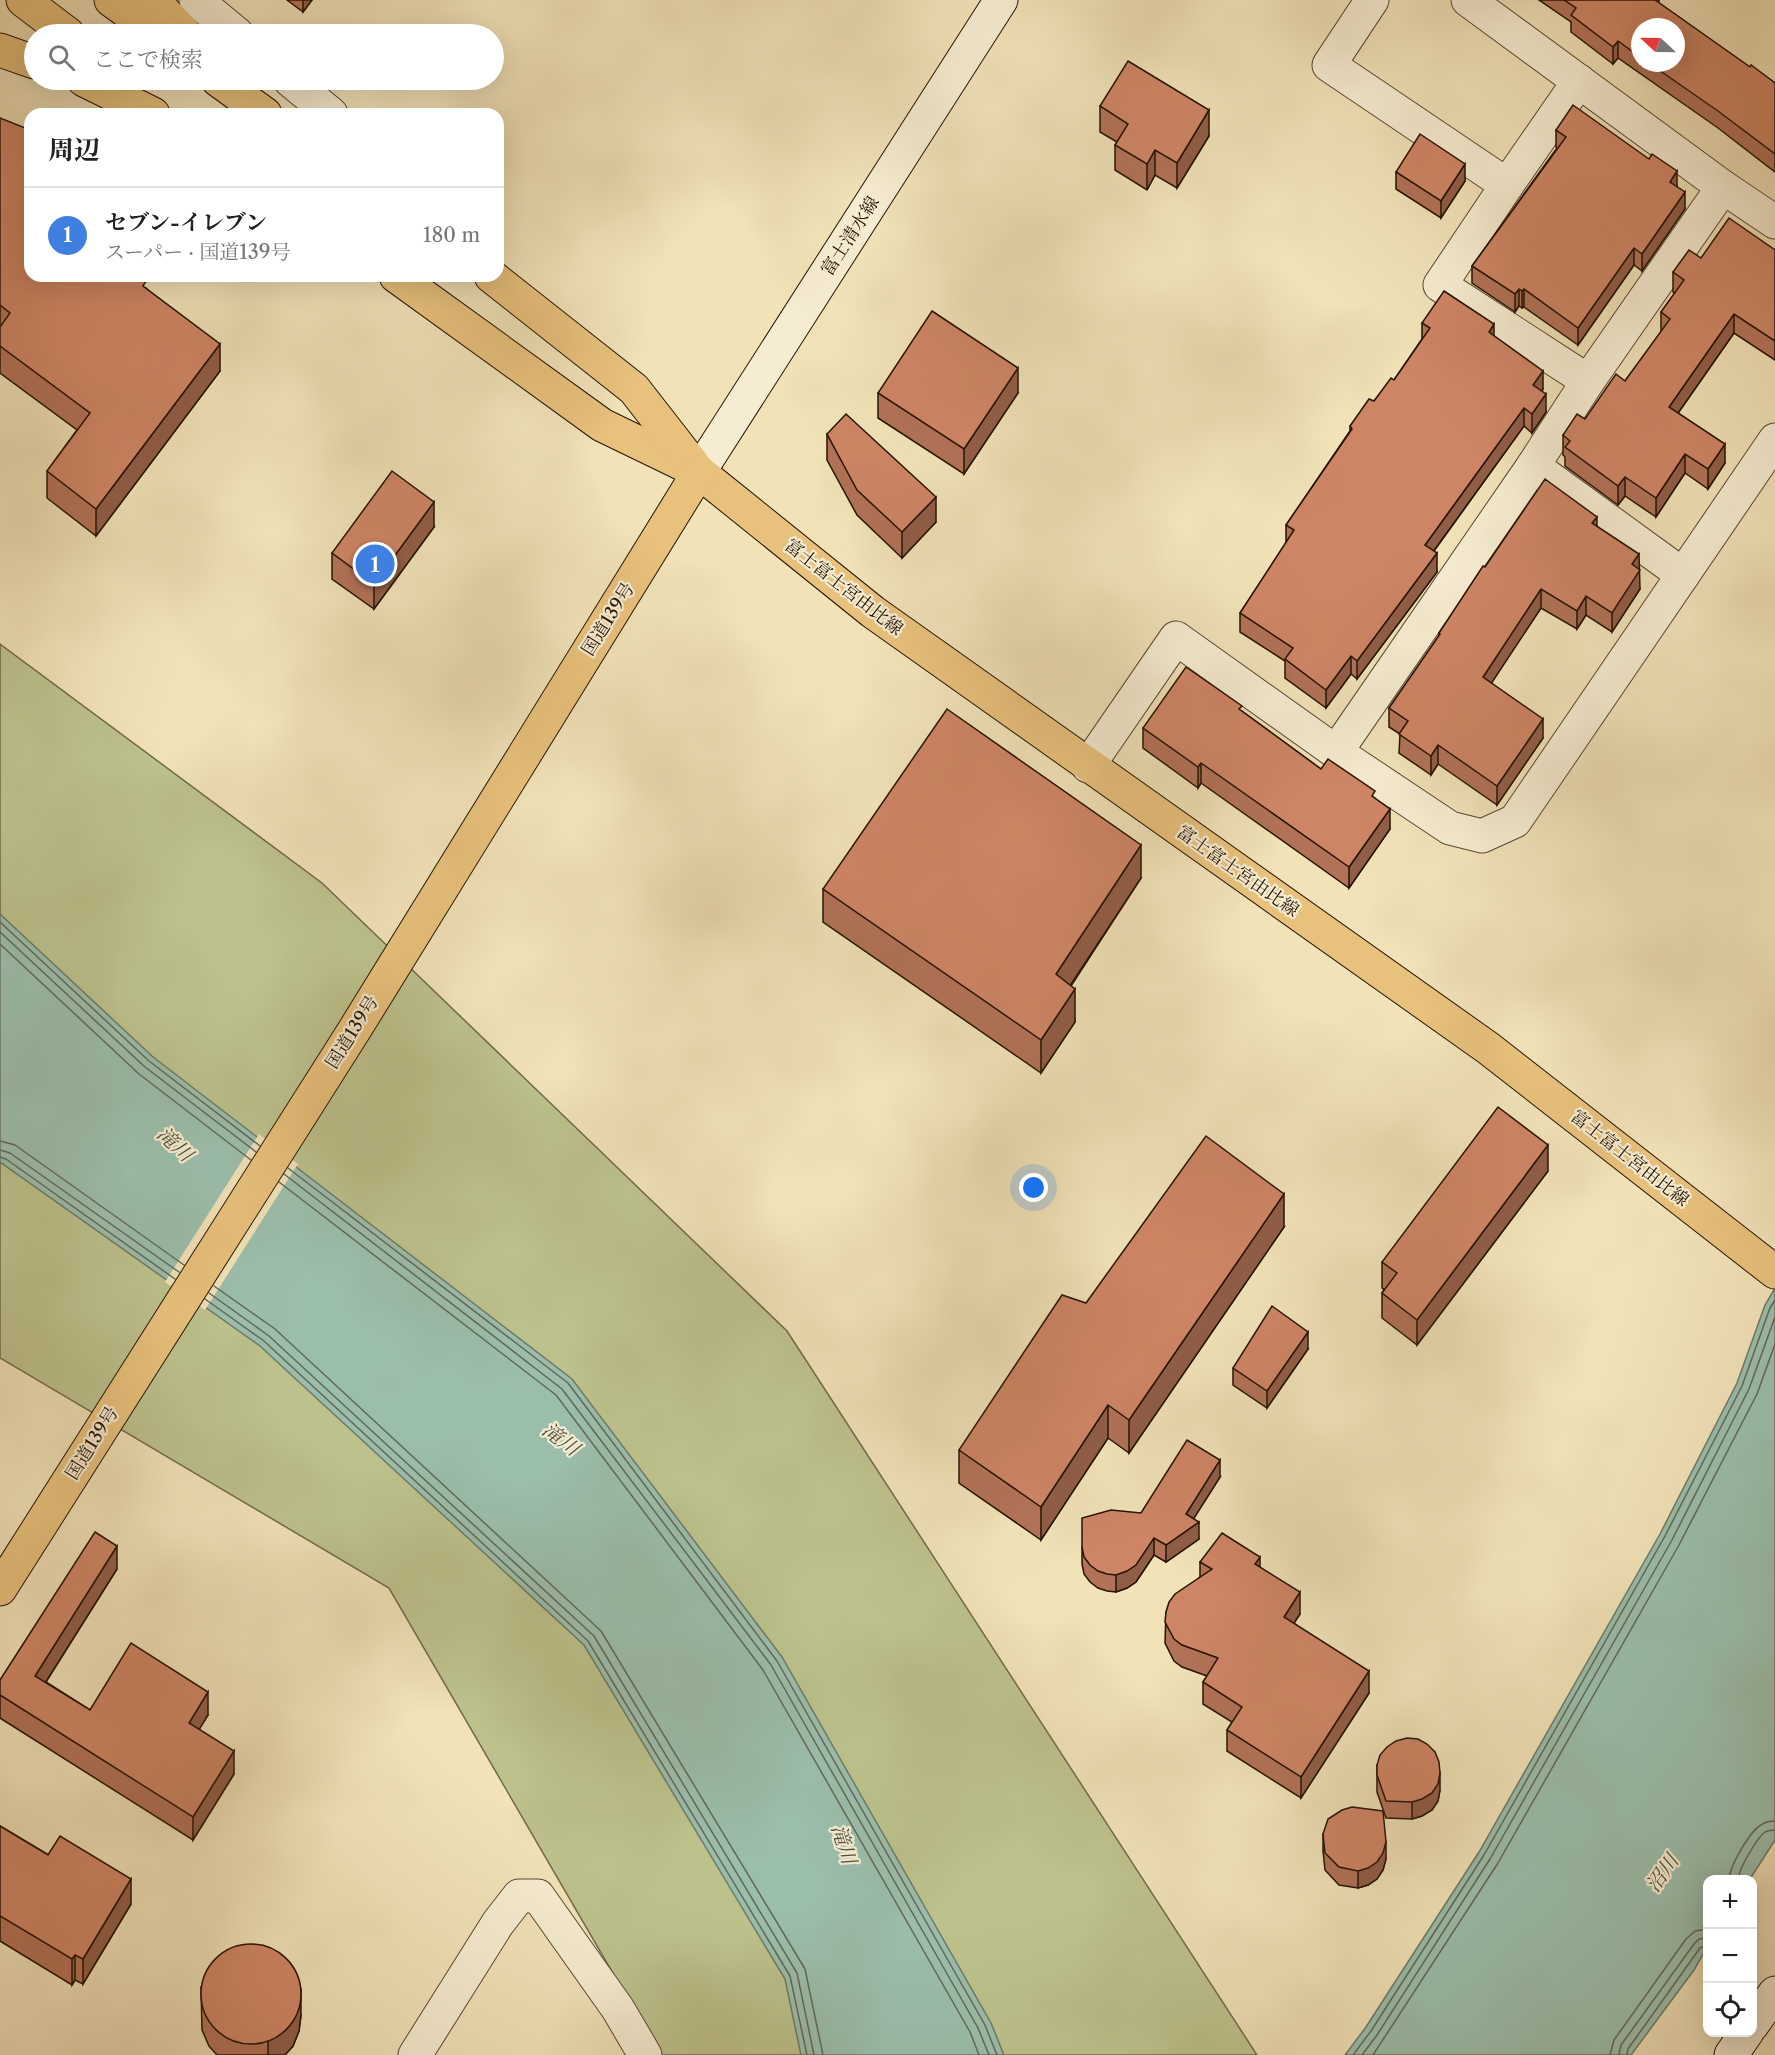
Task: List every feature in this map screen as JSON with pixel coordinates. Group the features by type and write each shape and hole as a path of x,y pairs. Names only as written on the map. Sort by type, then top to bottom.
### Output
{"main road":[{"path":"23,0 55,24"},
{"path":"111,0 144,24"},
{"path":"153,0 176,24"},
{"path":"0,50 24,58"},
{"path":"104,90 141,108"},
{"path":"141,90 165,108"},
{"path":"233,90 247,99"},
{"path":"404,282 602,424 699,472"},
{"path":"500,282 634,389 699,472"},
{"name":"富士富士宮由比線","path":"699,472 873,612 1488,1048 1775,1272"},
{"name":"国道139号","path":"0,1589 355,1029 699,472"}],"street":[{"path":"196,0 225,24"},
{"name":"富士清水線","path":"699,472 1001,0"},
{"path":"1372,0 1329,65 1507,185"},
{"path":"1468,0 1723,187 1775,222"},
{"path":"1579,81 1440,285 1588,381"},
{"path":"302,90 324,108"},
{"path":"1336,752 1723,187"},
{"path":"1088,766 1176,638 1336,752 1450,828 1482,836 1515,821 1775,440"},
{"path":"1533,466 1683,575"},
{"path":"415,2055 498,1923 519,1896 538,1896 618,2009 645,2055"},
{"path":"1757,2018 1775,1993"},
{"path":"1731,2055 1744,2037"}],"green space":[{"path":"0,644 322,883 787,1331 1257,2055 656,2055 614,1975 389,1588 0,1358"}],"water":[{"name":"滝川","path":"0,914 153,1057 572,1379 782,1657 991,2023 1004,2055 801,2055 785,1979 584,1645 260,1346 0,1162"},
{"name":"沼川","path":"1775,1288 1775,1840 1753,1875 1703,1875 1703,1954 1694,1970 1631,2055 1345,2055 1366,2027 1479,1852 1660,1534 1737,1383 1765,1305"}],"pier":[{"path":"259,1134 298,1164 205,1310 165,1282"}],"building":[{"path":"1564,0 1655,0 1681,18 1631,18 1631,50 1618,41 1613,47 1571,15 1576,8"},
{"path":"1685,21 1775,83 1775,154 1662,72 1685,72"},
{"path":"1128,61 1209,110 1177,163 1155,150 1147,164 1115,145 1128,124 1100,106"},
{"path":"1573,105 1649,159 1652,154 1677,171 1670,182 1685,192 1642,254 1634,248 1578,328 1524,289 1522,291 1519,289 1515,294 1472,266 1566,137 1556,130"},
{"path":"0,118 24,128 24,282 145,282 143,286 220,344 96,509 47,471 90,413 0,346 0,327 10,313 0,305"},
{"path":"1420,134 1465,164 1441,201 1396,172"},
{"path":"1729,218 1775,250 1775,341 1734,314 1669,407 1725,444 1708,469 1685,454 1656,498 1625,477 1618,486 1565,447 1570,441 1563,435 1577,414 1585,419 1616,374 1625,381 1670,319 1661,312 1684,280 1673,272 1689,250 1701,258"},
{"path":"1444,291 1494,324 1489,332 1543,371 1533,385 1546,394 1532,414 1524,408 1425,545 1437,553 1357,661 1351,656 1326,690 1285,659 1293,648 1240,613 1294,530 1286,525 1352,429 1350,426 1369,399 1374,401 1391,378 1394,380 1430,328 1422,323"},
{"path":"932,311 1018,368 964,449 878,393"},
{"path":"846,414 936,497 902,532 857,490 827,434"},
{"path":"392,471 434,502 374,584 332,553"},
{"path":"1545,479 1597,517 1592,523 1639,554 1632,564 1640,570 1612,613 1586,596 1577,611 1541,589 1483,677 1543,719 1497,786 1438,745 1431,756 1399,734 1408,721 1389,708 1483,566 1485,567"},
{"path":"1186,667 1242,706 1239,709 1321,769 1328,759 1375,791 1372,796 1390,809 1349,867 1201,763 1198,767 1143,728"},
{"path":"947,709 1141,845 1056,974 1075,989 1041,1040 823,889"},
{"path":"1498,1107 1548,1145 1417,1320 1382,1293 1397,1273 1382,1262"},
{"path":"1206,1136 1284,1194 1129,1420 1108,1405 1041,1507 959,1450 1062,1295 1086,1303"},
{"path":"1272,1306 1308,1332 1267,1391 1233,1368"},
{"path":"1187,1440 1220,1460 1186,1514 1199,1522 1166,1545 1154,1538 1136,1565 1127,1571 1116,1575 1098,1571 1084,1557 1082,1518 1111,1510 1141,1513"},
{"path":"95,1532 117,1546 35,1676 90,1710 131,1643 208,1692 189,1723 234,1751 193,1817 0,1695 0,1680"},
{"path":"1222,1533 1260,1557 1255,1564 1300,1592 1284,1617 1369,1671 1301,1777 1227,1730 1242,1707 1203,1682 1218,1658 1182,1645 1174,1639 1165,1622 1169,1602 1175,1594 1212,1569 1200,1562"},
{"path":"1407,1738 1418,1739 1435,1752 1439,1762 1438,1784 1432,1793 1422,1799 1412,1802 1386,1801 1377,1775 1380,1755 1396,1741"},
{"path":"1352,1807 1383,1811 1386,1842 1377,1862 1358,1871 1339,1867 1325,1853 1323,1834 1328,1819"},
{"path":"0,1826 48,1855 60,1836 131,1879 83,1959 75,1955 72,1959 0,1916"},
{"path":"251,1944 270,1948 286,1959 297,1975 301,1994 297,2013 286,2029 270,2040 251,2044 232,2040 216,2029 205,2013 201,1994 205,1975 216,1959 232,1948"}],"place":[{"name":"セブン-イレブン","path":"375,564"}]}
